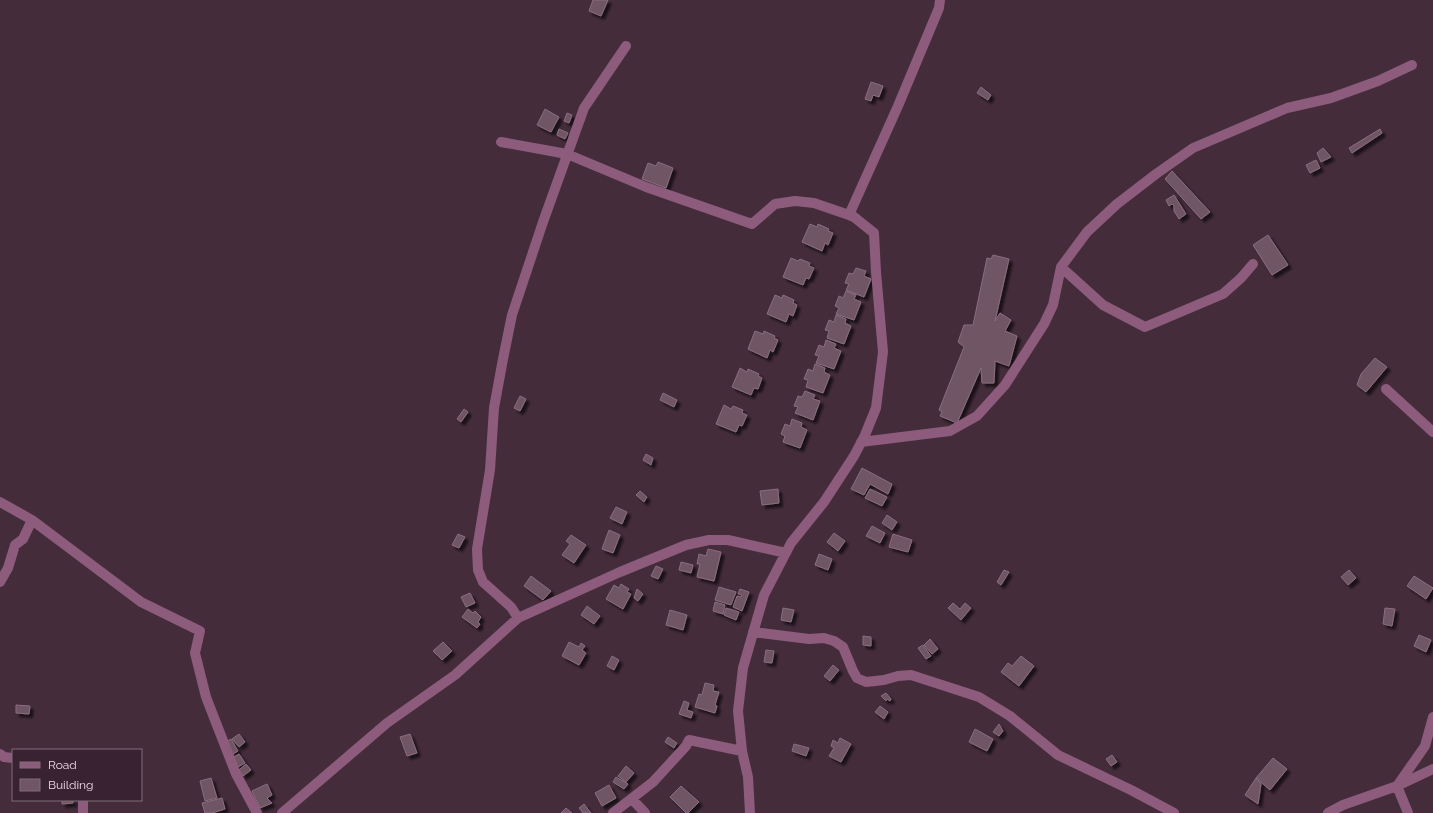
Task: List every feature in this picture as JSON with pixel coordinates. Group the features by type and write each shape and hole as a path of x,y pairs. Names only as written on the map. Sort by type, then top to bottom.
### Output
{"street":[{"path":"849,215 901,99 939,8 940,0"},
{"path":"518,618 511,607 483,582 478,570 477,549 490,470 494,408 512,315 567,154 584,108 626,46"},
{"path":"861,442 950,431 977,416 1005,385 1044,324 1053,305 1061,267 1088,232 1117,204 1193,148 1287,108 1331,98 1378,81 1412,64"},
{"path":"501,142 567,154 646,187 752,224 775,204 795,201 814,203 854,217 874,233 883,352 876,408 861,442 824,502 791,543 764,595 743,668 738,711 742,751 748,777 750,813"},
{"path":"1061,267 1103,305 1145,327 1223,294 1241,278 1253,264"},
{"path":"1386,389 1433,432"},
{"path":"0,502 32,520 141,602 200,631 195,653 206,697 236,774 257,813"},
{"path":"0,582 8,568 15,545 23,539 32,520"},
{"path":"282,813 387,723 455,675 518,618 620,572 686,545 709,540 728,540 786,553"},
{"path":"754,632 810,639 824,638 834,641 843,647 857,678 866,682 911,675 979,697 1010,716 1058,755 1131,790 1174,813"},
{"path":"1397,786 1425,746 1433,717"},
{"path":"613,813 653,782 686,746 689,740 742,751"},
{"path":"0,754 4,757 12,758"},
{"path":"1328,813 1343,805 1397,786 1433,769"},
{"path":"1397,786 1408,813"},
{"path":"632,799 645,813"},
{"path":"83,801 83,813"}],"building":[{"path":"593,0 608,0 601,16 589,11"},
{"path":"871,82 883,86 879,97 873,95 871,101 865,99"},
{"path":"981,87 991,95 988,100 977,93"},
{"path":"545,109 559,117 551,132 537,125"},
{"path":"567,113 572,115 569,123 564,121"},
{"path":"559,129 568,133 565,139 557,135"},
{"path":"1380,129 1382,133 1352,153 1349,148"},
{"path":"1323,148 1331,157 1321,162 1317,153"},
{"path":"1316,160 1320,168 1310,173 1306,165"},
{"path":"658,162 673,168 666,188 642,179 648,163 656,166"},
{"path":"1172,171 1210,212 1201,219 1165,179"},
{"path":"1174,195 1186,214 1179,219 1174,211 1174,206 1172,204 1169,206 1166,200"},
{"path":"810,224 817,227 818,224 829,229 828,231 833,233 828,245 825,243 822,251 802,242"},
{"path":"1268,235 1288,265 1272,275 1253,245"},
{"path":"993,255 1009,259 995,321 1000,313 1011,320 1005,331 1017,336 1009,366 995,361 994,383 982,383 981,368 957,423 940,416 942,412 939,410 964,347 958,342 964,325 973,325 987,258 991,259"},
{"path":"791,258 798,261 800,259 810,263 809,266 814,268 809,279 806,278 803,285 783,277"},
{"path":"856,268 866,271 864,276 871,279 864,297 846,290 849,284 845,283 849,273 853,274"},
{"path":"846,291 856,295 854,299 861,302 854,320 836,314 839,308 835,306 839,296 843,298"},
{"path":"775,295 782,298 783,295 794,300 793,303 797,305 793,316 789,314 786,322 767,314"},
{"path":"836,315 846,319 845,323 851,326 844,344 827,338 829,331 825,330 829,320 834,322"},
{"path":"755,331 763,334 764,331 775,336 774,338 778,340 773,352 770,350 767,358 748,349"},
{"path":"826,340 836,344 834,348 841,351 834,369 816,363 819,356 815,355 819,345 824,347"},
{"path":"1375,358 1387,367 1366,392 1357,385 1361,374"},
{"path":"815,364 825,368 824,372 830,375 823,393 806,387 808,380 804,379 808,369 813,371"},
{"path":"740,368 747,372 748,369 759,374 758,376 762,378 758,389 754,388 751,395 732,387"},
{"path":"805,391 815,395 813,399 820,401 813,420 795,413 798,407 794,406 798,396 802,397"},
{"path":"663,393 677,400 674,407 660,400"},
{"path":"520,396 526,399 520,411 514,408"},
{"path":"724,405 731,409 733,406 743,410 742,413 747,415 742,426 739,425 736,432 716,424"},
{"path":"464,409 468,412 461,422 457,419"},
{"path":"792,419 802,423 801,427 807,430 800,448 783,442 785,436 781,434 785,424 790,426"},
{"path":"646,454 653,458 651,465 643,460"},
{"path":"862,468 892,484 888,494 870,484 864,495 851,489"},
{"path":"778,489 779,503 762,505 760,491"},
{"path":"870,489 887,497 882,506 865,498"},
{"path":"640,491 647,497 644,502 636,495"},
{"path":"616,507 627,512 622,524 610,518"},
{"path":"887,515 897,522 892,530 882,523"},
{"path":"872,526 885,533 880,543 866,536"},
{"path":"609,530 620,535 613,553 602,549"},
{"path":"834,533 845,541 838,551 827,542"},
{"path":"458,534 465,537 459,548 452,545"},
{"path":"893,534 912,540 908,552 889,547"},
{"path":"571,535 586,545 574,563 562,555 570,544 566,541"},
{"path":"708,549 721,552 714,581 697,577 700,564 697,564 699,554 706,556"},
{"path":"819,554 832,559 828,570 815,565"},
{"path":"681,562 693,565 691,573 679,570"},
{"path":"656,566 663,569 658,579 651,576"},
{"path":"1004,570 1009,572 1001,585 997,582"},
{"path":"1349,570 1356,578 1348,585 1341,577"},
{"path":"531,576 551,591 543,600 524,586"},
{"path":"1414,576 1433,588 1426,599 1407,586"},
{"path":"621,584 629,589 627,592 631,594 623,609 606,599 614,585 619,588"},
{"path":"719,587 736,592 731,605 715,600"},
{"path":"637,589 643,594 638,601 634,598"},
{"path":"740,589 749,592 742,611 733,607 737,596 741,597 742,595 738,594"},
{"path":"470,593 475,603 466,607 461,597"},
{"path":"715,602 725,605 723,614 713,611"},
{"path":"953,603 960,609 965,603 971,608 961,620 948,608"},
{"path":"587,606 600,616 594,624 581,615"},
{"path":"726,608 739,612 736,620 724,615"},
{"path":"783,608 794,610 791,622 781,620"},
{"path":"1385,608 1395,609 1392,626 1383,624"},
{"path":"468,609 473,613 475,611 481,617 478,622 480,624 477,628 462,617"},
{"path":"670,610 687,615 683,630 666,625"},
{"path":"1419,635 1431,640 1426,652 1414,646"},
{"path":"863,636 871,637 871,646 863,645"},
{"path":"930,639 938,649 932,654 924,645"},
{"path":"443,642 452,651 442,660 433,651"},
{"path":"569,642 579,647 581,643 585,646 582,650 586,653 579,665 562,656"},
{"path":"923,645 931,656 926,659 918,648"},
{"path":"766,650 774,651 772,663 764,662"},
{"path":"612,656 619,660 614,670 607,666"},
{"path":"1021,656 1034,666 1019,686 1001,672 1008,663 1012,666"},
{"path":"833,665 839,670 830,681 824,676"},
{"path":"705,683 714,685 713,691 719,692 715,705 717,706 715,713 695,707 699,694 702,695"},
{"path":"886,693 891,699 890,701 887,699 886,701 881,696"},
{"path":"684,701 689,703 687,710 693,712 691,718 679,714"},
{"path":"16,705 30,706 29,714 16,713"},
{"path":"880,706 888,712 884,719 875,712"},
{"path":"999,724 1003,731 999,736 993,732"},
{"path":"975,729 993,739 987,751 969,742"},
{"path":"239,734 245,742 239,747 232,739"},
{"path":"410,734 417,753 407,756 400,737"},
{"path":"668,737 677,743 674,748 665,742"},
{"path":"840,738 851,744 841,762 829,756 834,748 831,746 833,740 838,743"},
{"path":"231,739 238,751 233,754 226,742"},
{"path":"794,744 809,748 806,756 792,751"},
{"path":"239,754 245,763 238,767 232,758"},
{"path":"1112,755 1117,762 1111,766 1106,759"},
{"path":"1273,758 1287,769 1270,790 1256,778"},
{"path":"246,764 251,770 243,776 239,770"},
{"path":"626,766 634,773 626,782 618,776"},
{"path":"616,777 628,784 624,789 613,782"},
{"path":"211,778 217,798 205,801 200,781"},
{"path":"1256,778 1261,784 1258,804 1245,795"},
{"path":"267,784 272,795 267,798 272,803 260,808 252,791"},
{"path":"609,785 616,798 602,806 595,793"},
{"path":"681,786 699,802 688,813 686,813 670,797"},
{"path":"222,798 225,809 212,813 205,813 202,803"},
{"path":"62,801 73,801 73,803 62,804"},
{"path":"584,804 591,813 583,813 579,808"},
{"path":"566,808 572,813 561,813"}]}
